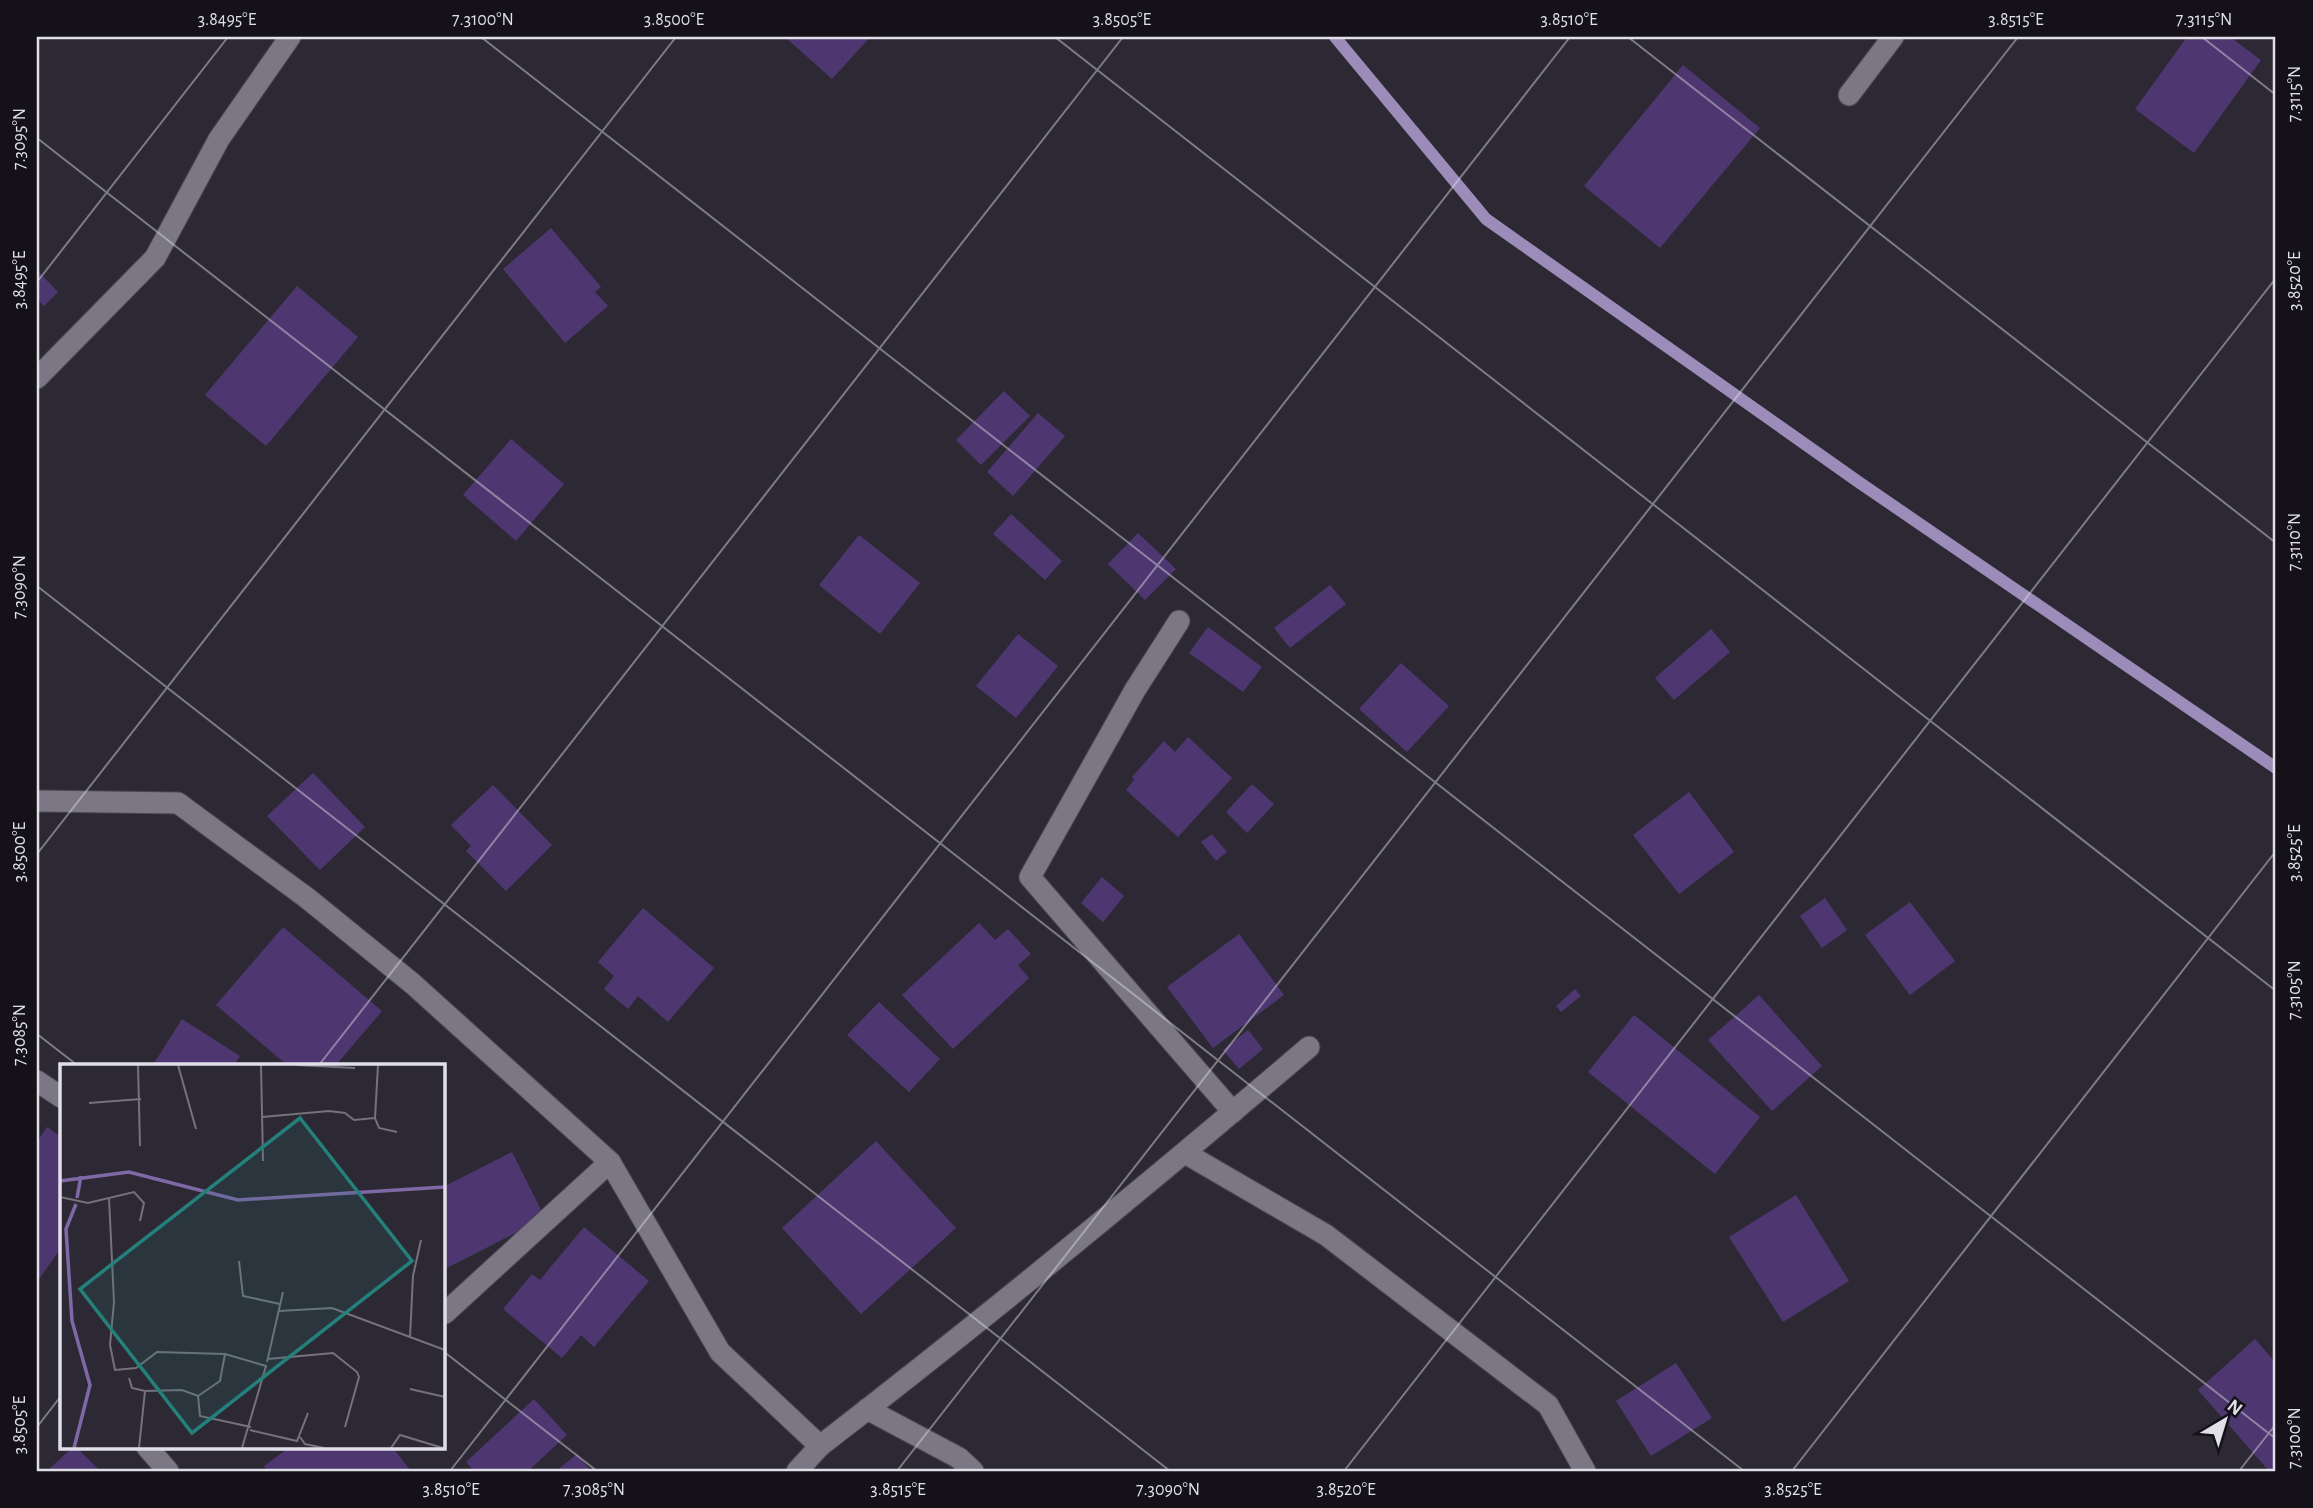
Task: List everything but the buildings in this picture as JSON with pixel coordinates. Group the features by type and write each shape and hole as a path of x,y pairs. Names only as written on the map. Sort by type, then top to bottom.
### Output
{"street":[{"path":"37,378 155,258 219,139 290,37"},
{"path":"1849,95 1893,37"},
{"path":"1179,621 1135,690 1030,877 1233,1112"},
{"path":"37,801 178,803 307,898 413,984 610,1162 720,1352 820,1446"},
{"path":"797,1471 820,1446 965,1334 1309,1047"},
{"path":"37,1082 60,1096"},
{"path":"1185,1153 1326,1235 1548,1405 1585,1471"},
{"path":"444,1312 610,1162"},
{"path":"867,1409 959,1458 973,1471"},
{"path":"148,1448 168,1471"}],"waterway":[{"path":"1335,37 1486,219 1860,483 2276,768"}]}
